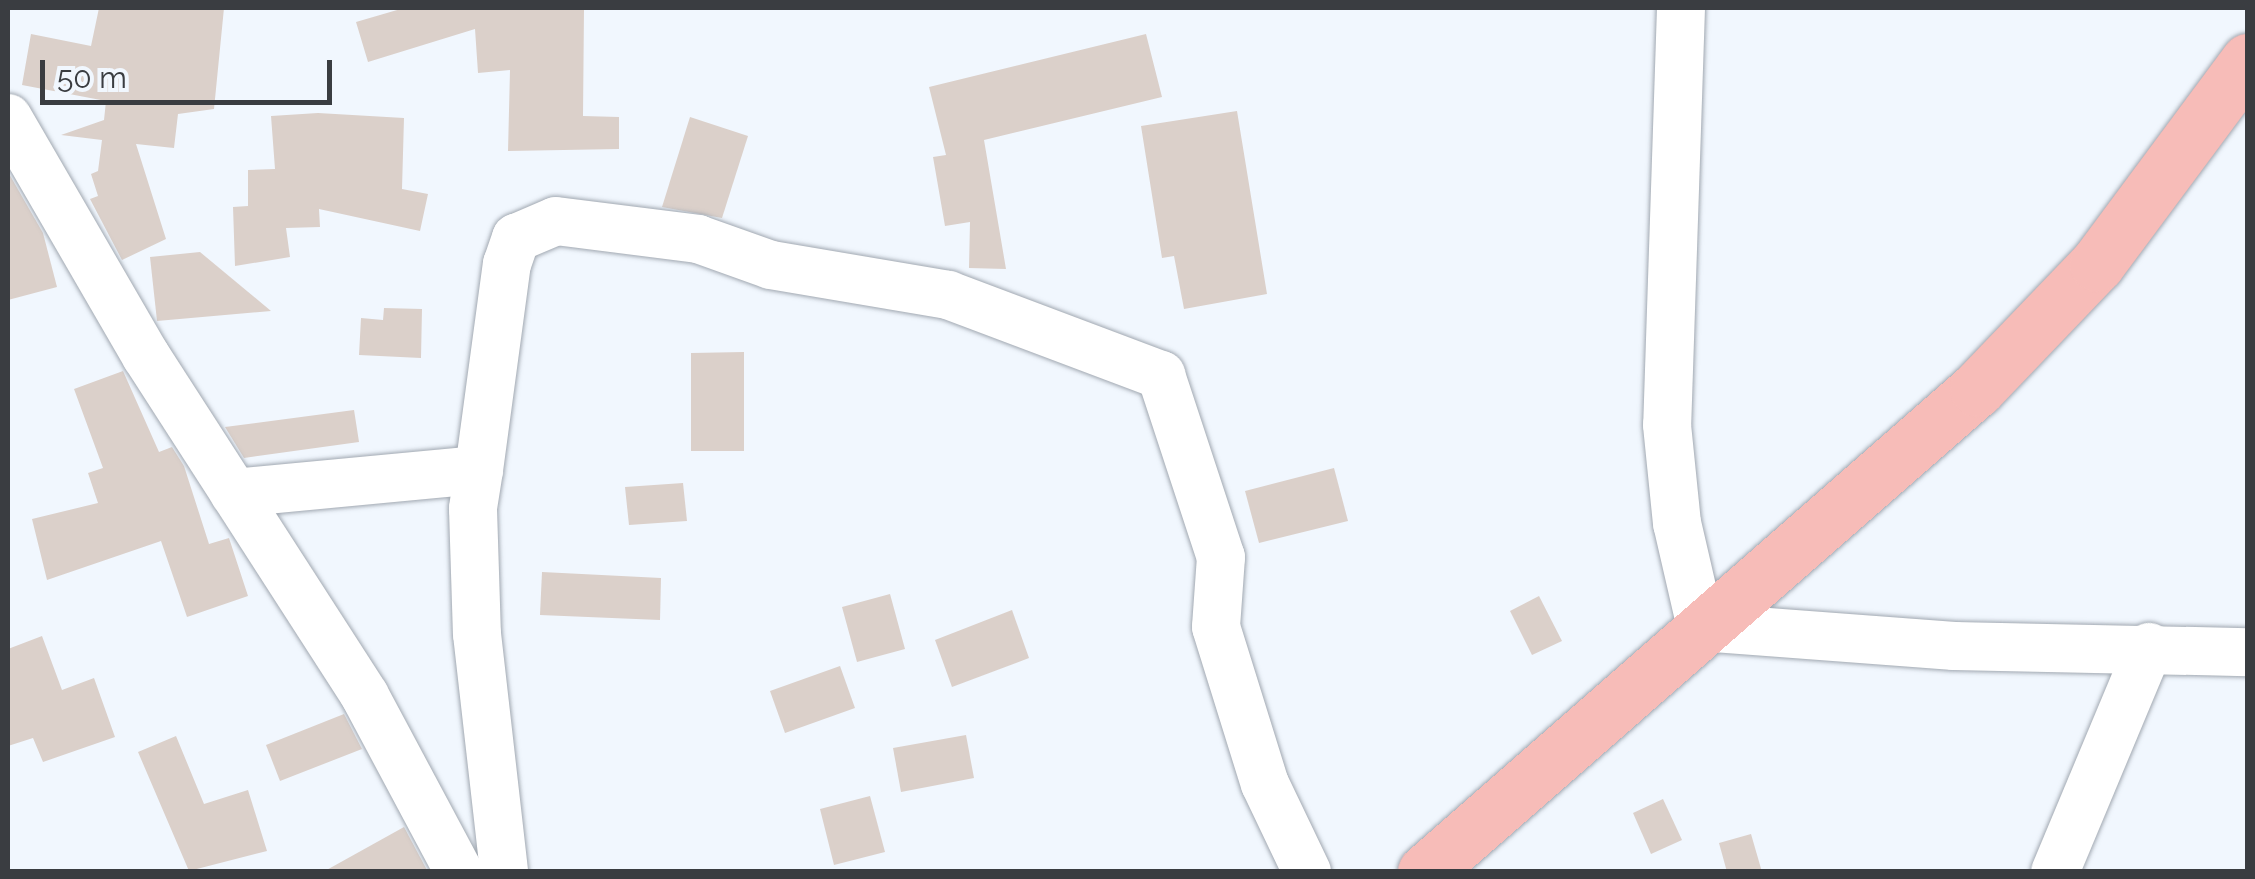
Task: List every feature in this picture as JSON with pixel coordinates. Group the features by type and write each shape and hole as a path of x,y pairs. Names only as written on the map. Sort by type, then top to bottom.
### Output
{"main road":[{"path":"1425,872 1977,389 2097,264 2248,61"}],"street":[{"path":"1681,8 1667,425 1677,524 1701,627 1954,646 2248,652"},
{"path":"8,118 234,493 365,696 460,872"},
{"path":"504,872 476,634 472,509 507,264 516,238 556,220 698,239 771,265 948,295 1161,375 1221,557 1216,628 1266,784 1307,872"},
{"path":"234,493 479,470"},
{"path":"2055,872 2148,647"}],"building":[{"path":"99,8 224,8 214,109 178,114 174,148 136,144 166,239 122,260 90,199 98,196 91,174 98,171 102,140 61,135 104,120 106,101 22,85 31,34 91,46"},
{"path":"404,8 584,9 583,116 619,117 619,149 508,151 510,70 478,73 475,29 368,62 356,22"},
{"path":"1146,34 1162,97 984,140 1006,269 969,268 970,222 945,226 933,157 946,155 929,87"},
{"path":"1237,111 1267,294 1184,309 1174,256 1162,258 1141,126"},
{"path":"318,113 404,118 402,189 428,194 420,231 319,209 320,227 286,228 290,257 235,266 233,207 248,206 248,170 275,169 271,116"},
{"path":"690,117 748,136 722,218 662,207"},
{"path":"8,172 43,233 57,287 8,300"},
{"path":"200,252 271,311 157,321 150,257"},
{"path":"384,308 422,309 421,358 359,355 361,318 383,320"},
{"path":"744,352 744,451 691,451 691,353"},
{"path":"123,371 159,452 172,447 184,466 209,544 229,538 248,596 187,617 161,541 47,580 32,519 98,503 88,473 103,468 74,389"},
{"path":"354,410 359,442 244,458 225,427"},
{"path":"1334,468 1348,521 1259,543 1245,491"},
{"path":"683,483 687,521 629,525 625,487"},
{"path":"542,572 661,578 660,620 540,615"},
{"path":"890,594 905,649 857,662 842,607"},
{"path":"1539,596 1562,641 1532,655 1510,611"},
{"path":"1012,610 1029,658 952,687 935,640"},
{"path":"42,636 62,690 94,678 115,737 43,762 33,738 8,746 8,649"},
{"path":"840,666 855,708 785,733 770,691"},
{"path":"344,714 362,749 280,781 266,745"},
{"path":"966,735 974,778 901,792 893,748"},
{"path":"176,736 204,804 248,790 267,851 189,871 138,752"},
{"path":"870,796 885,852 834,865 820,809"},
{"path":"1663,799 1682,840 1651,854 1633,813"},
{"path":"404,827 428,872 323,872"},
{"path":"1751,834 1762,872 1727,872 1719,843"}]}
